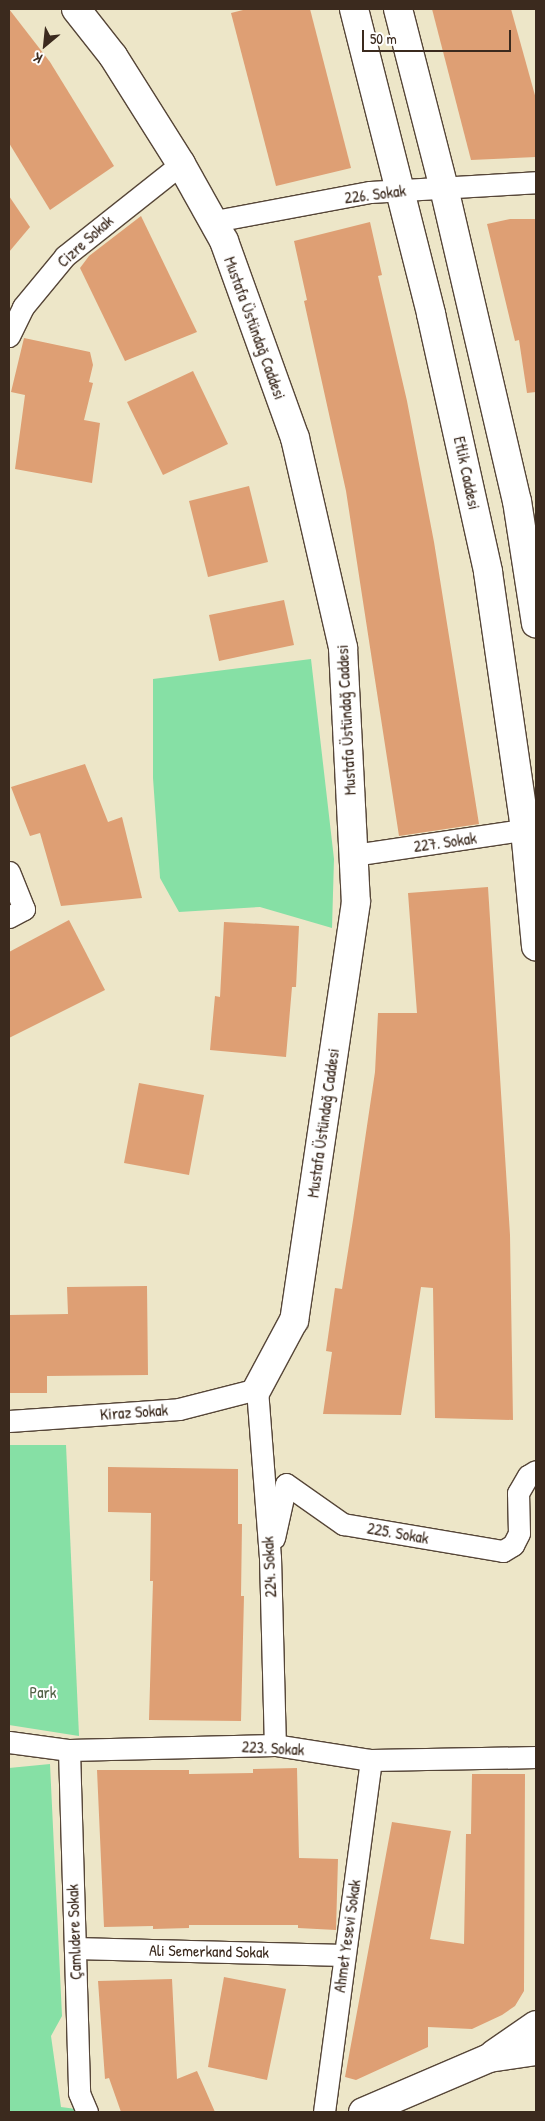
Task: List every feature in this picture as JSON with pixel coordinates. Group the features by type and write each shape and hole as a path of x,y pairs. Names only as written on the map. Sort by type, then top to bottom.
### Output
{"main road":[{"name":"Mustafa Üstündağ Caddesi","path":"76,9 113,56 215,221 295,438 343,648 356,902 294,1320 257,1389"},
{"name":"Etlik Caddesi","path":"354,9 431,314 488,572 531,829 536,946"},
{"path":"398,9 444,188 517,501 536,624"},
{"path":"362,2112 488,2058 536,2025"},
{"path":"488,2058 536,2051"}],"street":[{"name":"Cizre Sokak","path":"9,336 23,307 65,256 181,164"},
{"name":"226. Sokak","path":"215,221 400,189 536,182"},
{"name":"227. Sokak","path":"353,855 531,829"},
{"path":"9,872 24,909 9,917"},
{"name":"Kiraz Sokak","path":"9,1421 178,1409 257,1389"},
{"name":"224. Sokak","path":"257,1389 270,1557 275,1745"},
{"name":"225. Sokak","path":"270,1557 286,1484 343,1524 503,1551 513,1545 519,1533 518,1493 528,1476 536,1471"},
{"name":"223. Sokak","path":"9,1742 69,1750 275,1745 371,1760 536,1757"},
{"name":"Çamlıdere Sokak","path":"69,1750 79,2093 87,2112"},
{"name":"Ahmet Yesevi Sokak","path":"324,2112 371,1760"},
{"name":"Ali Semerkand Sokak","path":"75,1948 344,1954"}],"green space":[{"path":"311,659 334,859 332,928 260,907 179,912 160,878 153,778 153,679"},
{"name":"Park","path":"9,1445 66,1445 79,1736 9,1725"},
{"path":"50,1764 62,2016 51,2036 61,2107 76,2109 77,2112 9,2112 9,1768"}],"building":[{"path":"9,9 50,62 114,166 50,210 9,143"},
{"path":"247,9 310,9 351,168 276,186 231,13"},
{"path":"432,9 511,9 536,99 536,157 471,160"},
{"path":"9,196 30,227 9,252"},
{"path":"141,216 197,332 125,361 80,268 89,256"},
{"path":"510,219 536,219 536,392 527,393 519,340 515,341 487,224"},
{"path":"370,222 382,275 378,276 407,401 434,542 479,824 399,836 346,491 304,301 307,300 294,241"},
{"path":"24,338 90,352 93,365 89,382 93,383 84,420 100,423 92,483 15,469 25,395 11,392"},
{"path":"193,371 228,444 163,475 127,402"},
{"path":"249,486 268,562 208,577 189,501"},
{"path":"284,600 294,645 219,661 209,615"},
{"path":"85,764 108,822 122,817 142,898 61,906 40,833 30,836 11,787"},
{"path":"488,887 510,1235 513,1420 435,1418 433,1288 421,1287 401,1415 323,1414 332,1352 326,1351 335,1288 342,1289 353,1220 375,1072 378,1013 417,1013 408,893"},
{"path":"69,920 105,990 9,1038 9,952"},
{"path":"224,922 299,926 296,987 292,987 286,1057 210,1050 215,996 220,997"},
{"path":"139,1083 204,1095 189,1175 124,1163"},
{"path":"147,1286 148,1375 47,1376 47,1393 9,1393 9,1315 68,1314 67,1287"},
{"path":"108,1467 238,1469 238,1524 242,1524 241,1596 244,1596 241,1721 149,1720 153,1581 150,1581 151,1513 108,1512"},
{"path":"297,1768 299,1858 338,1859 336,1930 298,1928 298,1925 189,1925 189,1928 153,1929 153,1926 104,1927 97,1770 189,1770 189,1774 253,1773 253,1769"},
{"path":"472,1774 525,1774 524,1991 515,2006 502,2015 472,2029 428,2027 428,2047 356,2080 345,2077 392,1822 451,1831 430,1939 464,1944 466,1834 471,1834"},
{"path":"224,1977 286,1989 267,2080 208,2067"},
{"path":"172,1979 177,2079 197,2071 215,2112 121,2112 109,2078 105,2079 98,1981"}]}
